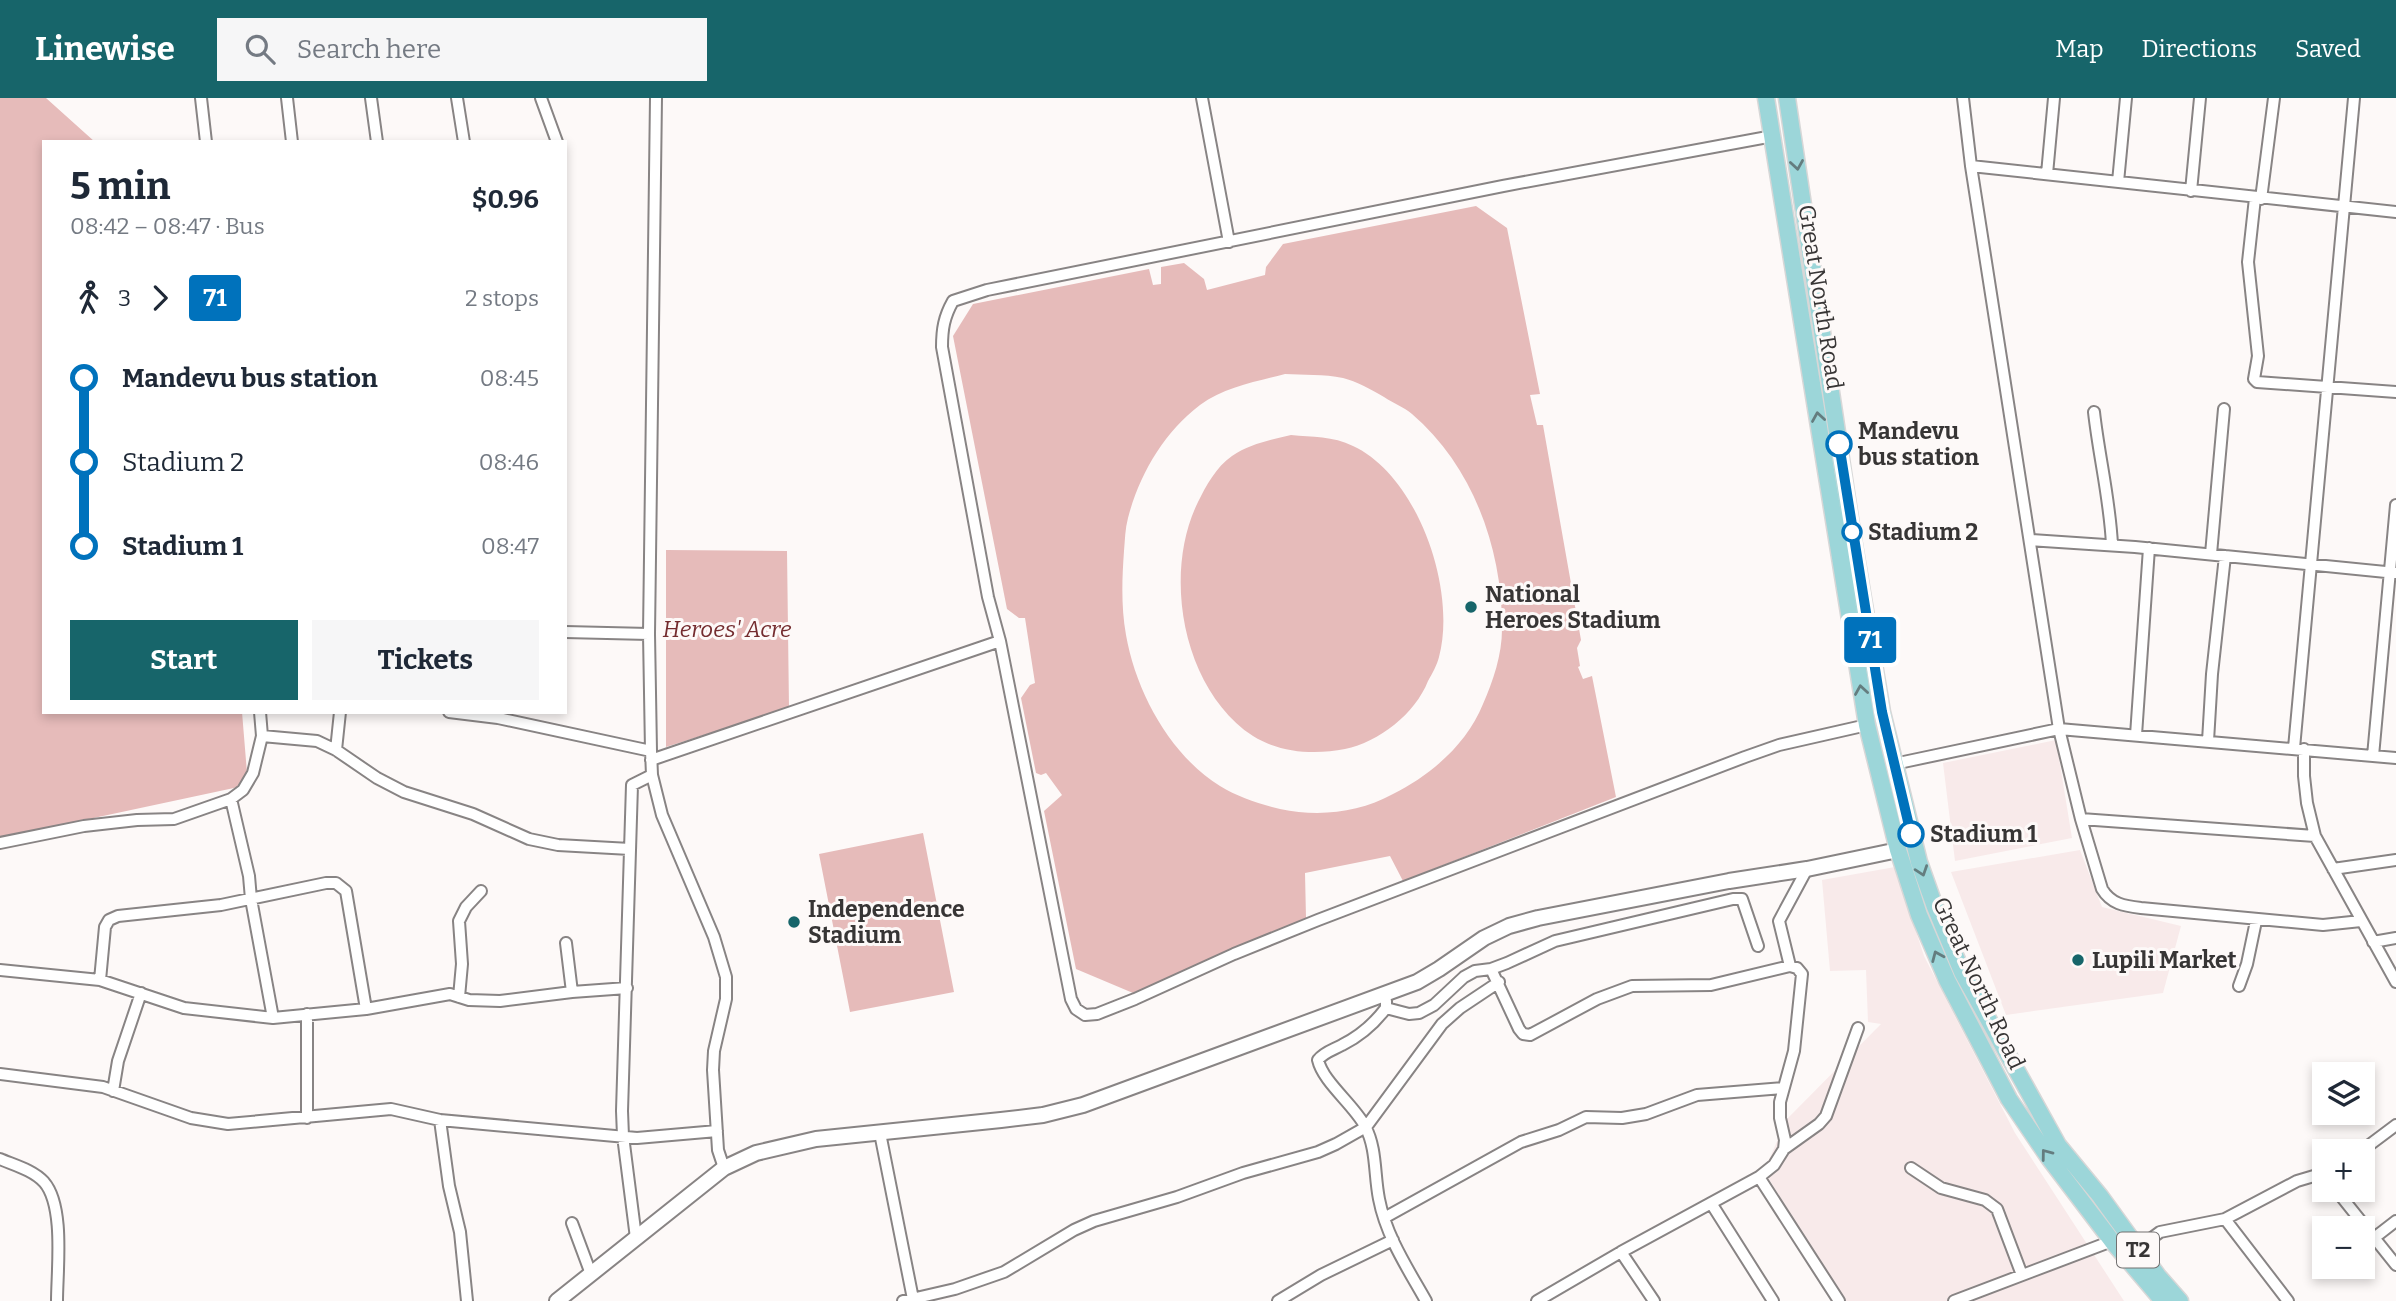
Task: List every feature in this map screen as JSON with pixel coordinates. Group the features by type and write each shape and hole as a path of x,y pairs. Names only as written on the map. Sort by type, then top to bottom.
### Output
{"main road":[{"name":"Great North Road","path":"1766,98 1867,725 1898,850 1919,915 1947,980 2008,1098 2049,1158 2112,1241 2163,1301"},
{"name":"Great North Road","path":"1787,98 1855,553 1882,712 1919,862 1962,972 2058,1146 2180,1301"}],"street":[{"path":"201,98 206,140"},
{"path":"287,98 292,140"},
{"path":"371,98 377,140"},
{"path":"457,98 464,140"},
{"path":"541,98 556,140"},
{"path":"656,98 649,634 652,775 662,815 714,937 726,977 726,999 713,1060 718,1150 724,1168"},
{"path":"1202,98 1229,242"},
{"path":"1963,98 1971,166 2059,729 2102,890 2108,898 2121,905 2141,908 2256,921 2323,925 2361,921"},
{"path":"2047,174 2054,98"},
{"path":"2118,182 2126,98"},
{"path":"2191,191 2200,98"},
{"path":"2274,98 2248,262 2258,356 2255,379 2261,383 2396,392"},
{"path":"2354,98 2312,565 2299,749 2315,836 2396,982"},
{"path":"1773,135 1503,186 987,290 953,301 946,313 942,329 942,347 988,597 1000,641 1071,999 1076,1009 1085,1015 1097,1014 1122,1004 1306,925 1779,744 1867,725"},
{"path":"1971,166 2396,212"},
{"path":"2211,554 2224,409"},
{"path":"2094,412 2101,470 2108,495 2112,545"},
{"path":"2373,756 2392,572 2396,505"},
{"path":"2029,540 2149,548 2392,572"},
{"path":"2136,736 2149,548"},
{"path":"2208,741 2211,674 2225,556"},
{"path":"567,632 649,634"},
{"path":"465,714 498,718 651,755 1000,641"},
{"path":"0,843 84,826 174,819 231,799 243,790 253,773 262,736 260,714"},
{"path":"336,750 340,714"},
{"path":"1894,764 2059,729 2396,758"},
{"path":"262,736 317,741 404,792 473,814 529,839 558,845 630,849"},
{"path":"636,1238 623,1136 632,785 652,775"},
{"path":"231,799 249,876 273,1018"},
{"path":"2081,819 2315,836"},
{"path":"557,1301 724,1168 756,1153 793,1144 1043,1115 1083,1105 1299,1023 1386,1002 1484,938 1509,926 1538,918 1898,850"},
{"path":"2333,869 2396,860"},
{"path":"1790,965 1779,921 1807,869"},
{"path":"100,980 104,927 109,920 118,916 221,905 337,883 346,891 366,1009"},
{"path":"459,997 462,964 459,921 466,907 481,891"},
{"path":"1386,1002 1409,1014 1419,1013 1434,1005 1464,977 1475,971 1492,969 1555,941 1738,898 1742,899 1758,946"},
{"path":"2239,986 2247,964 2256,921"},
{"path":"2373,942 2396,938"},
{"path":"566,943 572,992"},
{"path":"1492,969 1519,1029 1523,1034 1530,1035 1597,999 1632,986 1711,985 1790,965 1797,968 1801,974 1794,1051 1780,1102 1784,1149"},
{"path":"0,970 100,980 184,1008 273,1018 366,1009 450,994 469,1000 500,1001 627,988"},
{"path":"880,1133 908,1300 955,1289 1004,1272 1094,1221 1177,1198 1243,1173 1318,1152 1366,1127 1442,1024 1460,1008 1499,982"},
{"path":"113,1091 118,1061 141,993"},
{"path":"1386,1002 1376,1022 1318,1060 1324,1072 1366,1127 1373,1151 1384,1218 1426,1301"},
{"path":"307,1014 307,1118"},
{"path":"1536,1301 1759,1177 1774,1165 1784,1149 1826,1116 1857,1028"},
{"path":"0,1074 73,1081 103,1087 191,1118 228,1124 391,1109 440,1119 637,1138 717,1131"},
{"path":"1384,1218 1521,1142 1559,1130 1586,1117 1634,1116 1662,1109 1697,1095 1783,1088"},
{"path":"440,1119 460,1232 467,1301"},
{"path":"2375,1141 2396,1125"},
{"path":"0,1158 36,1176 44,1182 50,1193 57,1216 57,1301"},
{"path":"1911,1168 1941,1188 1984,1200 1997,1209 2022,1275"},
{"path":"1759,1177 1839,1301"},
{"path":"2137,1249 2160,1232 2225,1219 2297,1181 2312,1177"},
{"path":"2346,1202 2357,1216"},
{"path":"1711,1203 1773,1301"},
{"path":"2225,1219 2288,1301"},
{"path":"2375,1237 2396,1221"},
{"path":"572,1223 591,1274"},
{"path":"2375,1239 2396,1265"},
{"path":"1278,1301 1321,1275 1393,1240"},
{"path":"1954,1301 2112,1241"},
{"path":"1621,1252 1654,1301"}],"shaded area":[{"path":"2056,740 2072,838 1955,861 1943,763"},
{"name":"Lupili Market","path":"2080,850 2102,907 2181,926 2163,993 2006,1015 1951,872"},
{"path":"1895,867 1924,956 2015,1133 2124,1301 1844,1301 1764,1171 1787,1119 1881,1024 1868,1022 1866,970 1830,971 1822,880"}],"green space":[{"path":"0,98 46,98 93,140 42,140 42,714 242,714 248,785 0,838"},
{"path":"1476,206 1507,228 1540,394 1530,395 1537,425 1543,425 1581,640 1577,648 1578,667 1583,679 1592,676 1616,797 1403,881 1390,856 1305,873 1306,918 1133,993 1076,969 1044,811 1062,795 1046,773 1036,773 1021,698 1030,685 1035,683 1025,618 1019,618 1007,609 953,336 973,304 1149,269 1153,285 1161,284 1161,267 1184,263 1204,279 1207,290 1265,275 1266,267 1283,244","holes":["1285,374 1321,375 1359,383 1409,412 1433,435 1452,458 1480,511 1497,569 1501,599 1502,639 1496,668 1483,704 1468,732 1446,757 1421,778 1380,800 1338,812 1309,813 1264,805 1227,790 1202,773 1171,740 1147,700 1131,657 1124,624 1122,582 1126,526 1146,470 1164,441 1187,416 1210,399 1241,386"]},
{"path":"1291,435 1330,439 1353,446 1376,461 1396,482 1414,508 1427,538 1437,569 1442,600 1443,630 1439,657 1414,705 1383,733 1358,745 1334,751 1298,751 1263,742 1229,716 1210,690 1195,661 1181,596 1187,531 1198,502 1212,477 1226,460 1246,448"},
{"name":"Heroes' Acre","path":"666,550 787,551 789,708 666,747"},
{"path":"923,833 954,992 850,1012 819,854"}],"bus line":[{"name":"71","path":"1839,444 1886,734 1911,834"}],"place":[{"name":"Mandevu bus station","path":"1839,444"},
{"name":"Stadium 2","path":"1852,532"},
{"name":"National Heroes Stadium","path":"1471,607"},
{"name":"Stadium 1","path":"1911,834"},
{"name":"Independence Stadium","path":"794,922"},
{"name":"Lupili Market","path":"2078,960"}]}
